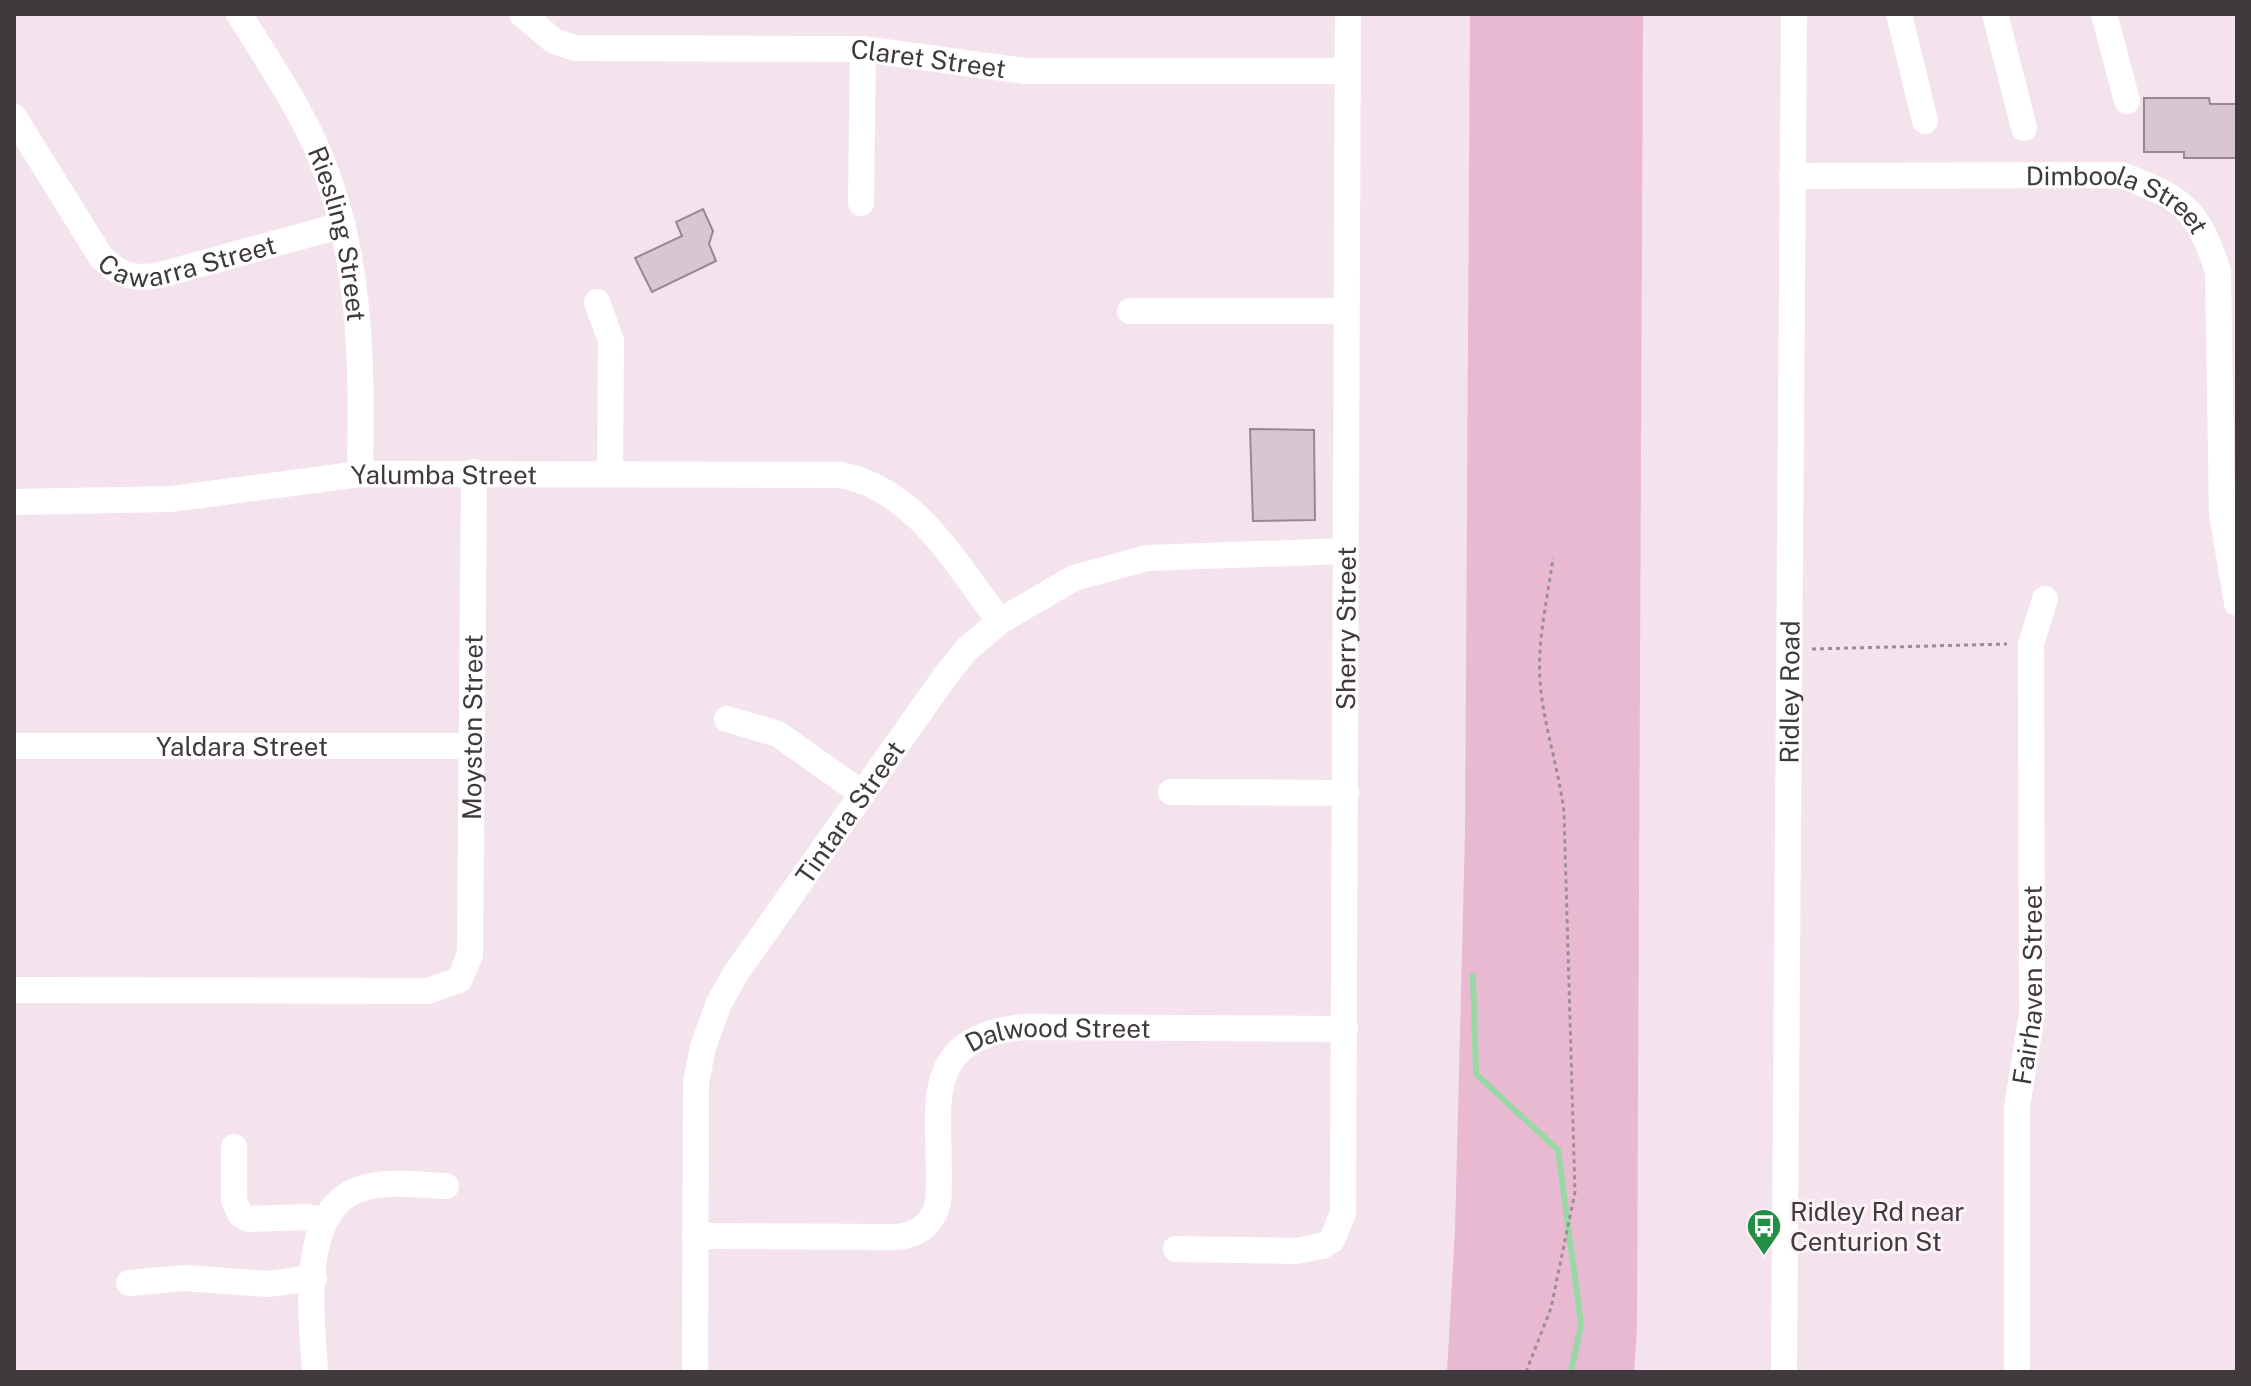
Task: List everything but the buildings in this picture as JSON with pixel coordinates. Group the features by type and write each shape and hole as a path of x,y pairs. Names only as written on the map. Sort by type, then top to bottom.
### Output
{"street":[{"name":"Riesling Street","path":"239,14 293,101 317,150 343,225 359,310 360,474"},
{"name":"Claret Street","path":"522,14 554,41 575,48 863,49 1025,71 1347,71"},
{"name":"Sherry Street","path":"1176,1249 1296,1251 1339,1246 1343,1213 1345,1029 1344,311 1348,14"},
{"name":"Ridley Road","path":"1784,1372 1794,14"},
{"path":"1899,14 1925,121"},
{"path":"1995,14 2024,128"},
{"path":"2104,14 2127,101"},
{"path":"861,203 863,49"},
{"name":"Cawarra Street","path":"14,117 101,257 121,274 135,278 160,275 343,225"},
{"name":"Dimboola Street","path":"1792,176 2121,175 2168,193 2185,206 2206,236 2218,271 2222,514 2237,603"},
{"path":"597,302 611,341 610,472"},
{"path":"1130,311 1344,311"},
{"name":"Moyston Street","path":"14,990 428,991 466,988 470,955 474,472"},
{"name":"Yalumba Street","path":"14,502 171,499 360,474 610,472 880,476 914,513 1000,621"},
{"name":"Tintara Street","path":"695,1372 696,1082 719,1003 860,792 960,658 1000,621 1074,578 1147,558 1345,551"},
{"name":"Fairhaven Street","path":"2017,1372 2017,1107 2032,1014 2031,644 2045,599"},
{"path":"727,719 778,734 860,792"},
{"name":"Yaldara Street","path":"14,746 471,746"},
{"path":"1171,792 1346,793"},
{"name":"Dalwood Street","path":"695,1236 898,1237 919,1231 935,1232 934,1215 939,1190 939,1084 951,1059 973,1039 1024,1027 1345,1029"},
{"path":"234,1147 234,1200 244,1218 307,1217 323,1220"},
{"path":"315,1372 315,1247 323,1220 337,1202 359,1189 389,1185 446,1186"},
{"path":"129,1283 185,1278 268,1284 314,1278"}],"path":[{"path":"1526,1372 1551,1308 1571,1222 1576,1145 1567,980 1564,813 1560,772 1543,708 1539,676 1553,558"},
{"path":"1812,649 2031,644"}],"shaded area":[{"path":"1470,14 1643,14 1637,1328 1634,1372 1447,1372 1455,1230 1465,833"}],"waterway":[{"path":"1473,976 1476,1074 1558,1150 1581,1324 1571,1372"}],"place":[{"name":"Ridley Rd near Centurion St","path":"1764,1257"}]}
